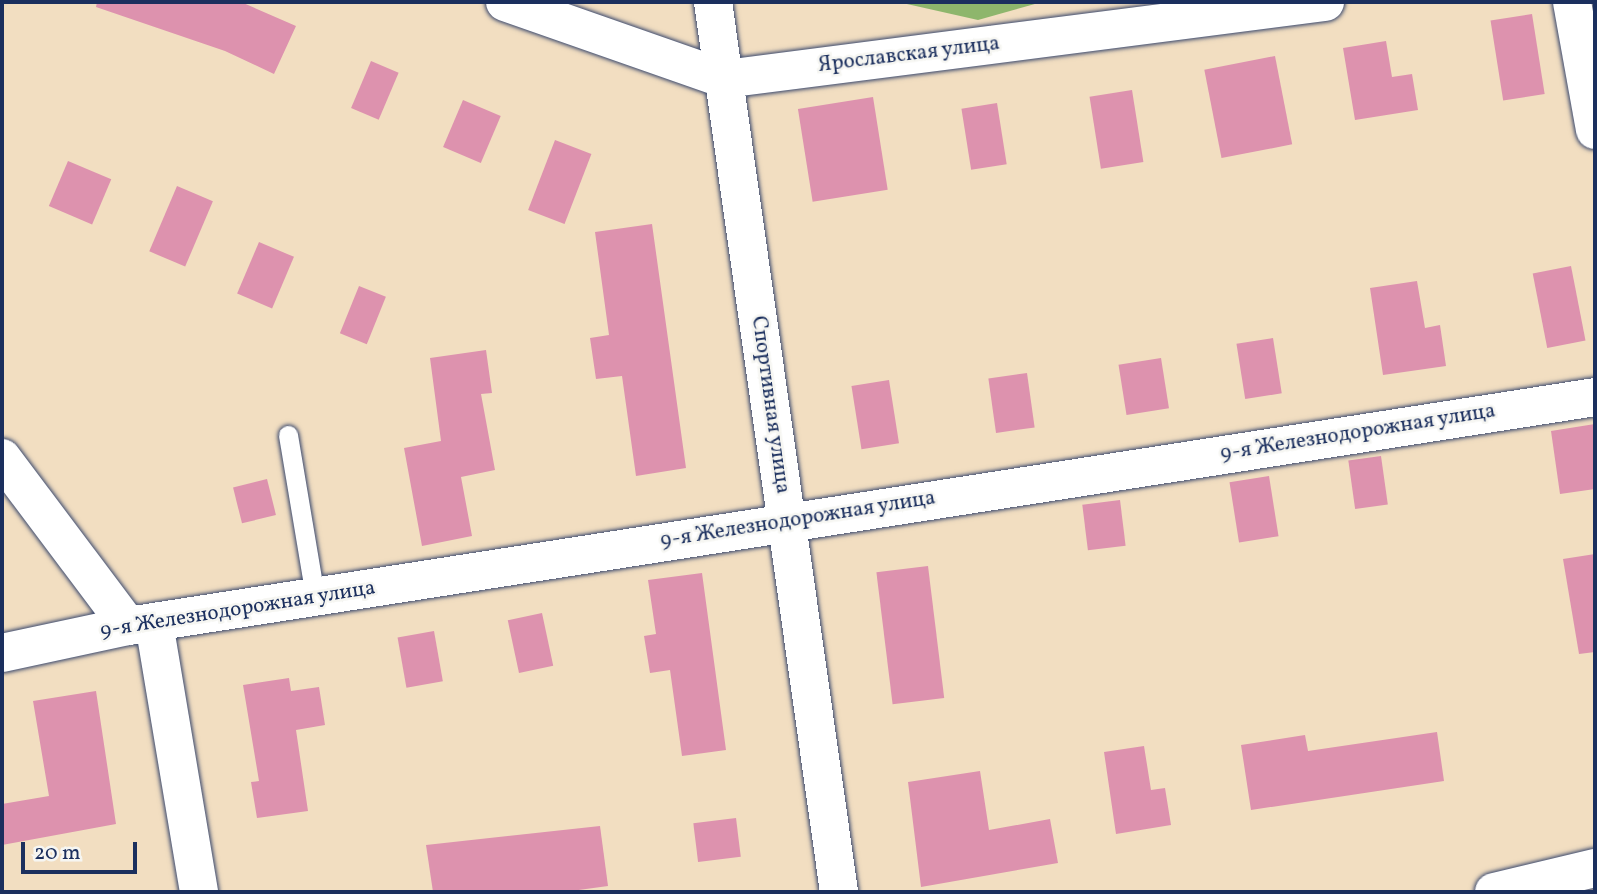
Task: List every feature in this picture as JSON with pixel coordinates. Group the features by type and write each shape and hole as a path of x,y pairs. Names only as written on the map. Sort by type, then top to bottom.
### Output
{"street":[{"name":"Ярославская улица","path":"505,2 725,79 1325,2"},
{"name":"Спортивная улица","path":"713,2 839,892"},
{"path":"1572,2 1595,130"},
{"name":"9-я Железнодорожная улица","path":"2,653 141,624 786,521 1595,397"},
{"path":"2,458 141,624 199,892"},
{"path":"1494,892 1595,868"}],"lane":[{"path":"288,435 315,597"}],"green space":[{"path":"898,2 1042,2 978,20"}],"building":[{"path":"97,2 241,2 296,26 274,74 225,51 96,7"},
{"path":"1532,14 1545,94 1503,101 1491,21"},
{"path":"1386,41 1392,77 1412,74 1418,110 1355,120 1343,48"},
{"path":"1275,56 1292,144 1221,158 1204,70"},
{"path":"371,61 399,73 379,120 351,108"},
{"path":"1132,90 1143,162 1101,169 1090,97"},
{"path":"873,97 888,190 813,202 798,109"},
{"path":"463,100 501,116 481,163 443,147"},
{"path":"997,103 1007,164 971,170 961,109"},
{"path":"555,140 591,154 565,224 528,210"},
{"path":"68,161 111,179 92,224 49,206"},
{"path":"177,186 213,201 185,267 149,251"},
{"path":"652,224 686,468 636,476 622,376 596,379 590,338 609,335 595,232"},
{"path":"259,242 294,257 272,308 237,294"},
{"path":"1571,266 1586,341 1547,348 1533,273"},
{"path":"1417,281 1425,328 1440,325 1446,366 1383,375 1370,288"},
{"path":"359,286 386,297 367,344 340,333"},
{"path":"1273,338 1282,393 1245,399 1236,344"},
{"path":"486,350 492,393 481,394 495,470 461,477 472,536 422,546 404,448 441,441 430,358"},
{"path":"1161,358 1169,408 1127,415 1119,365"},
{"path":"1027,373 1035,427 996,433 988,378"},
{"path":"889,380 899,443 861,449 851,386"},
{"path":"1595,424 1595,489 1560,494 1551,431"},
{"path":"1381,456 1388,505 1355,509 1348,461"},
{"path":"1269,476 1279,536 1239,543 1229,482"},
{"path":"267,479 276,515 242,523 233,487"},
{"path":"1120,500 1126,546 1088,550 1082,505"},
{"path":"1595,554 1595,652 1579,654 1563,559"},
{"path":"928,566 944,698 893,704 876,572"},
{"path":"702,573 726,750 682,756 670,670 650,673 644,636 656,634 648,580"},
{"path":"542,613 553,666 519,673 508,620"},
{"path":"434,631 443,681 406,688 398,637"},
{"path":"289,678 291,691 319,687 325,725 296,730 308,811 257,818 251,782 259,781 243,685"},
{"path":"96,691 116,824 2,845 2,804 49,796 33,701"},
{"path":"1437,732 1444,781 1251,810 1241,745 1305,735 1308,751"},
{"path":"1144,746 1151,790 1165,788 1171,825 1116,834 1104,752"},
{"path":"980,771 989,830 1050,819 1058,863 921,887 908,782"},
{"path":"736,818 741,857 698,862 693,823"},
{"path":"600,826 608,886 564,892 433,892 426,845"}]}
